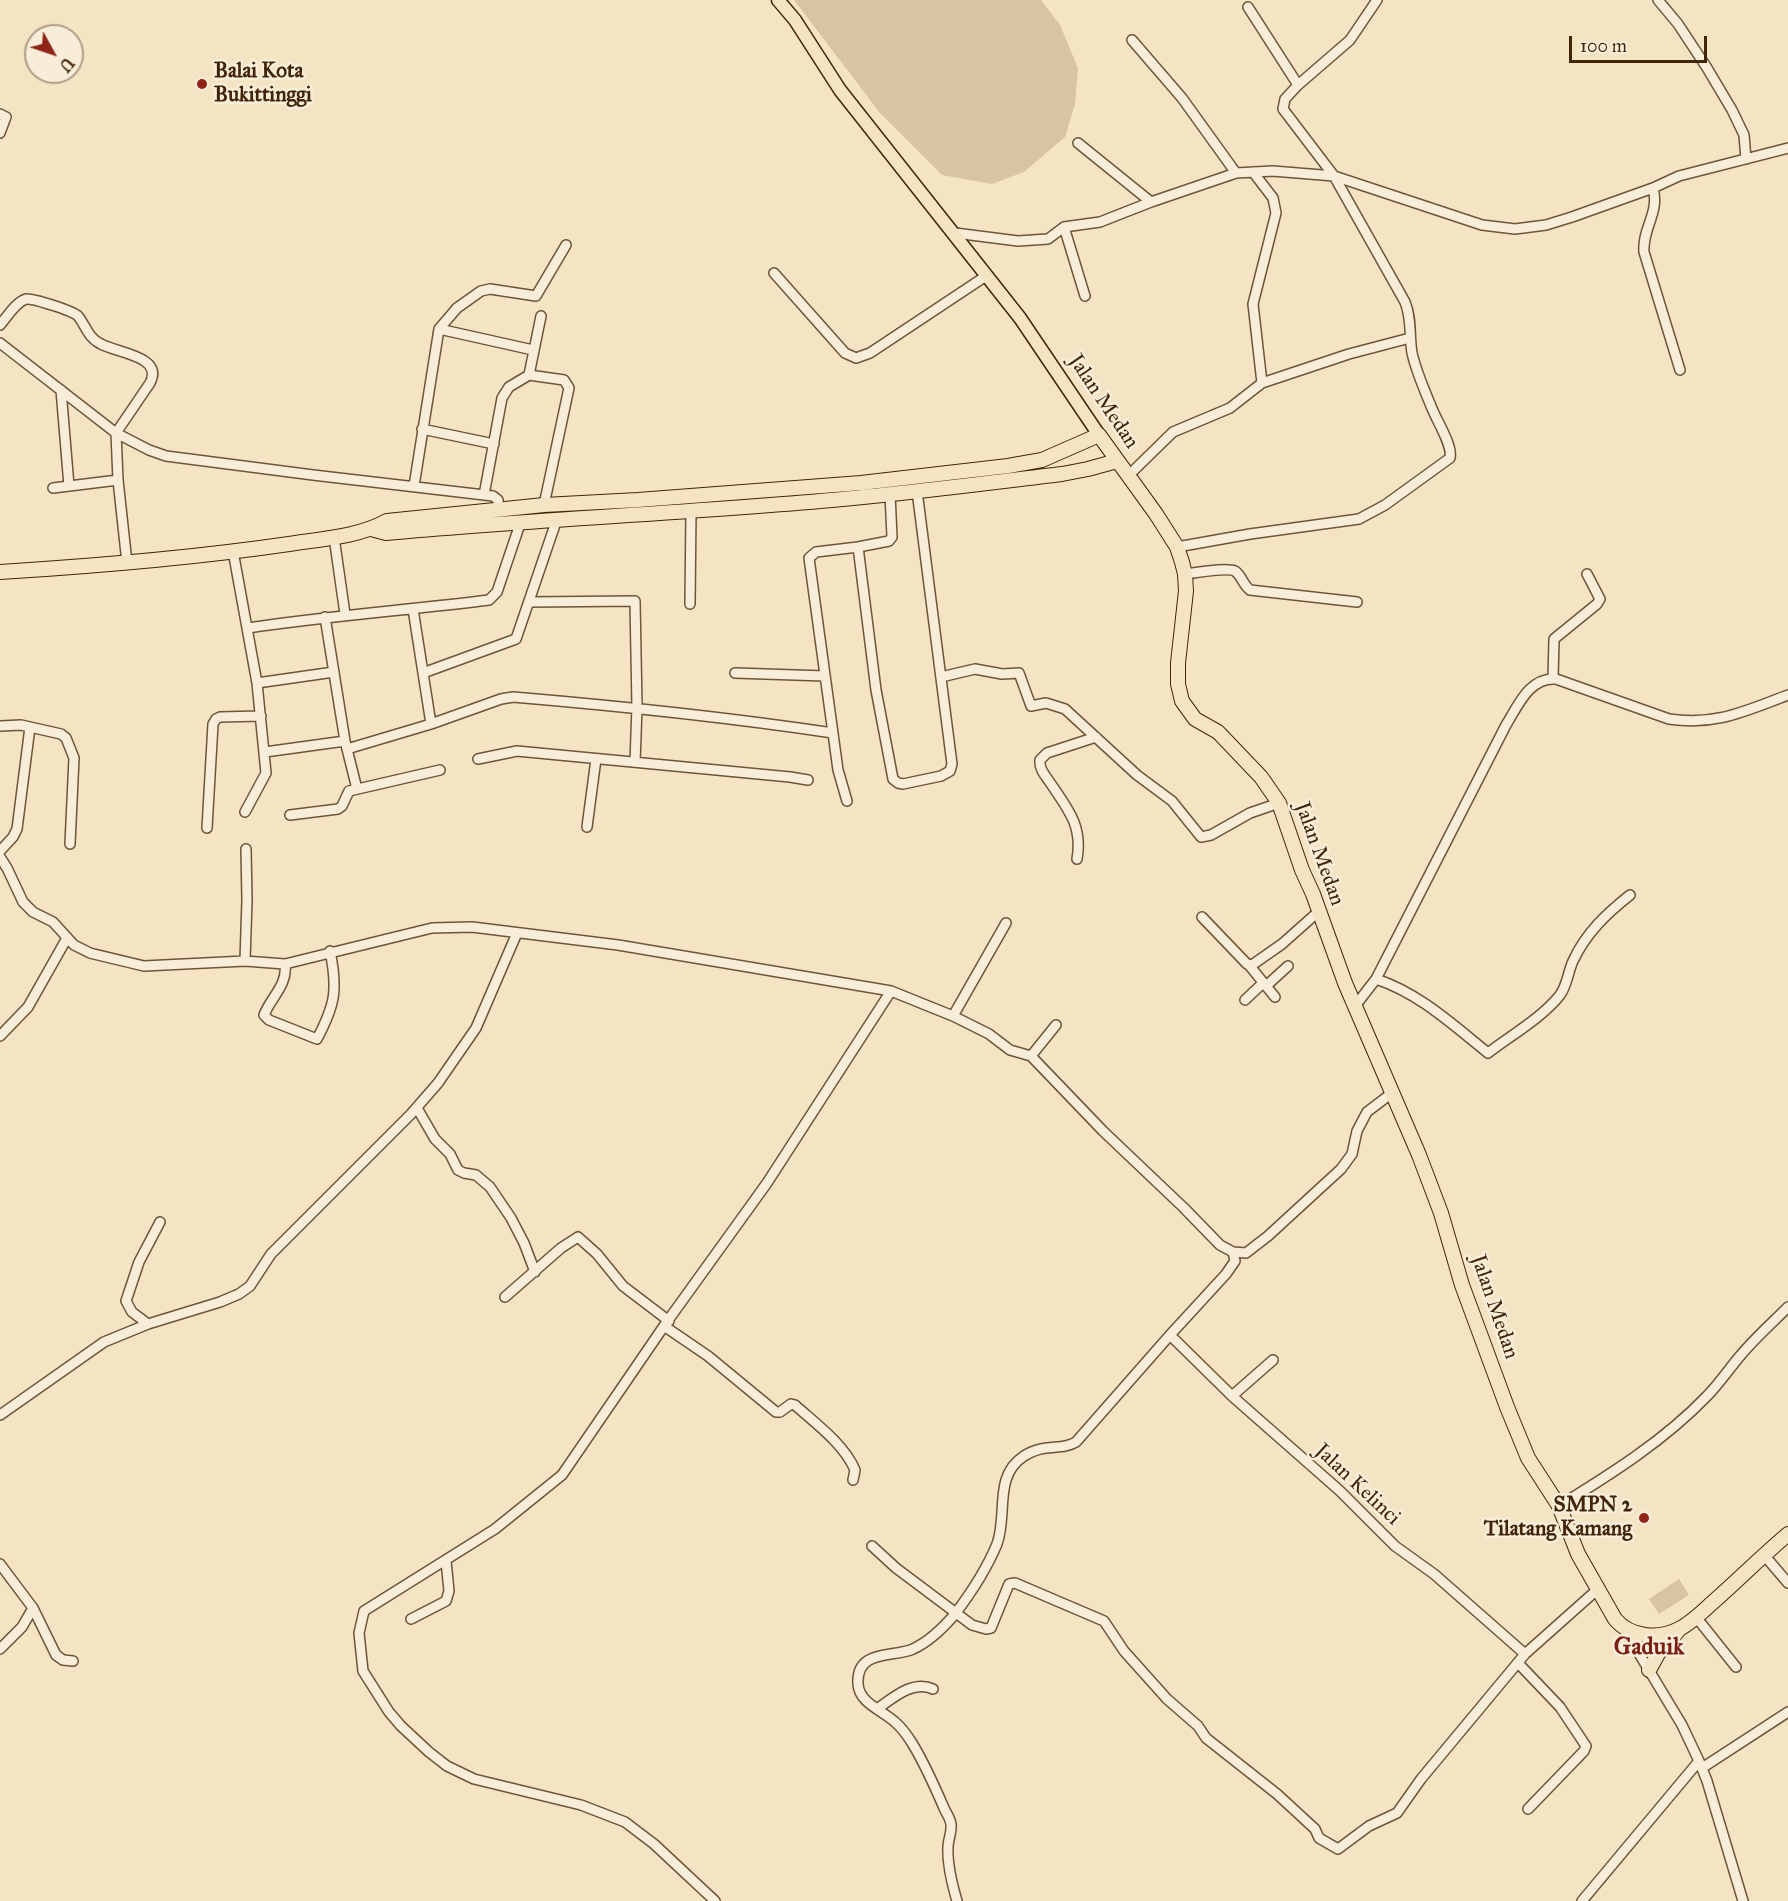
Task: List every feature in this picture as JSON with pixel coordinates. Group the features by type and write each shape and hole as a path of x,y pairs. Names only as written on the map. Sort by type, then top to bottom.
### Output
{"highway":[{"name":"Jalan Medan","path":"1099,435 1177,547 1185,574 1185,608 1178,663 1178,684 1182,701 1195,719 1218,732 1262,777 1279,802 1318,912 1355,1006 1441,1213 1462,1285 1528,1458 1559,1506 1578,1554 1615,1619 1623,1627"},
{"path":"500,516 521,521 557,519 610,509 1016,465 1053,456 1099,435"},
{"path":"0,572 127,563 233,551 334,537 372,529 397,532 500,516 544,505 691,511 890,494 1062,474 1117,461"},
{"path":"1649,1670 1659,1652 1680,1629 1788,1534"},
{"path":"1623,1627 1636,1633 1653,1635 1680,1629"}],"main road":[{"name":"Jalan Medan","path":"778,0 795,20 840,90 955,233 1039,344 1099,435"}],"street":[{"path":"1177,547 1359,519 1385,506 1450,458 1450,450 1416,369 1410,338 1411,319 1405,302 1334,176 1283,109 1285,99 1298,85 1344,46 1377,0"},
{"path":"1658,0 1689,42 1732,110 1744,135 1746,159"},
{"path":"1248,7 1298,85"},
{"path":"1132,40 1182,98 1236,173"},
{"path":"0,114 6,117 0,133"},
{"path":"1078,143 1150,202"},
{"path":"955,233 1018,241 1048,239 1064,227 1100,222 1150,202 1236,173 1273,171 1334,176 1482,225 1515,229 1563,220 1653,188 1679,176 1788,148"},
{"path":"1253,172 1273,198 1276,213 1253,304 1262,383"},
{"path":"1653,188 1656,207 1644,238 1644,252 1680,370"},
{"path":"1064,227 1085,296"},
{"path":"414,486 439,329 457,308 481,291 490,289 536,296 566,244"},
{"path":"774,273 845,353 856,358 865,356 986,276"},
{"path":"0,325 18,305 27,299 34,300 72,311 78,316 88,334 98,343 140,358 150,365 153,374 150,383 116,433 118,480 127,563"},
{"path":"529,375 541,316"},
{"path":"439,329 533,350"},
{"path":"1128,476 1173,432 1230,408 1262,383 1349,354 1410,338"},
{"path":"0,343 116,433 166,456 313,476 484,495 497,498 500,516"},
{"path":"484,495 503,395 509,387 529,375 564,380 569,388 544,505"},
{"path":"61,390 69,486"},
{"path":"422,429 494,444"},
{"path":"52,488 118,480"},
{"path":"858,548 876,690 891,776 898,783 909,783 941,776 951,768 917,491"},
{"path":"846,801 839,775 809,558 816,552 858,548 891,540 890,494"},
{"path":"690,604 691,511"},
{"path":"423,673 516,639 557,519"},
{"path":"248,627 345,614 489,600 494,597 521,521"},
{"path":"334,537 345,614"},
{"path":"233,551 257,683 265,752 266,777 245,812"},
{"path":"1185,574 1230,570 1236,573 1250,590 1357,602"},
{"path":"1554,679 1554,639 1600,600 1587,574"},
{"path":"530,602 635,601 637,707 635,762"},
{"path":"413,609 431,724"},
{"path":"325,617 346,745 357,789"},
{"path":"941,677 975,669 1002,674 1019,673 1031,706 1046,703 1062,708 1137,775 1172,801 1201,837 1211,835 1250,813 1279,802"},
{"path":"257,683 334,672"},
{"path":"735,673 825,676"},
{"path":"1355,1006 1376,979 1506,725 1532,686 1543,680 1554,679 1669,719 1686,722 1716,720 1788,695"},
{"path":"265,752 346,745 431,724 509,697 637,707 833,733"},
{"path":"207,828 213,724 220,717 261,716"},
{"path":"0,726 21,725 63,735 73,754 70,844"},
{"path":"0,851 13,837 16,829 30,727"},
{"path":"1077,859 1079,846 1076,826 1042,771 1040,759 1047,753 1096,737"},
{"path":"478,759 517,751 808,780"},
{"path":"587,827 596,759"},
{"path":"290,815 338,809 342,806 347,792 440,770"},
{"path":"245,961 246,849"},
{"path":"0,857 23,902 33,912 53,922 81,949 144,966 245,961 285,964 330,951 432,928 472,927 618,945 891,991 953,1016 990,1034 1010,1050 1031,1056 1103,1131 1220,1245 1233,1252 1246,1253 1268,1236 1341,1169 1352,1154 1358,1131 1367,1112 1392,1093"},
{"path":"1376,979 1392,984 1422,1000 1488,1053 1540,1014 1560,995 1572,964 1585,940 1597,924 1630,895"},
{"path":"1249,965 1253,965 1282,944 1318,912"},
{"path":"1202,917 1249,965 1275,997"},
{"path":"953,1016 1006,923"},
{"path":"0,1415 104,1341 148,1324 220,1302 239,1294 250,1286 271,1254 417,1108 438,1083 476,1028 517,933"},
{"path":"0,1036 28,1007 67,938"},
{"path":"285,964 283,982 264,1015 269,1020 317,1039 333,1004 335,976 330,951"},
{"path":"1245,1000 1288,966"},
{"path":"715,1901 654,1844 625,1822 581,1805 474,1779 458,1773 429,1752 400,1726 363,1671 359,1633 364,1611 495,1530 562,1475 766,1183 891,991"},
{"path":"1031,1056 1056,1025"},
{"path":"417,1108 435,1139 450,1154 458,1170 476,1175 490,1187 512,1218 535,1272"},
{"path":"148,1324 132,1312 126,1301 139,1262 160,1222"},
{"path":"505,1297 561,1248 578,1237 597,1254 623,1286 666,1324 776,1412 780,1412 791,1404 796,1406 846,1456 855,1470 853,1480"},
{"path":"957,1901 949,1864 951,1824 930,1774 909,1738 894,1721 864,1698 859,1689 859,1676 864,1664 874,1657 904,1652 918,1646 942,1627 956,1612 986,1567 997,1543 1001,1531 1003,1486 1013,1467 1023,1456 1043,1447 1069,1446 1076,1442 1227,1274 1235,1261 1233,1252"},
{"path":"1559,1506 1642,1451 1689,1413 1788,1307"},
{"name":"Jalan Kelinci","path":"1170,1335 1232,1396 1340,1491 1395,1546 1434,1574 1525,1654"},
{"path":"1232,1396 1273,1360"},
{"path":"872,1546 896,1568 972,1625 991,1628 1009,1584 1014,1583 1104,1621 1124,1651 1167,1699 1198,1726 1206,1738 1277,1794 1315,1829 1319,1838 1338,1849 1369,1826 1397,1813 1421,1779 1525,1654 1598,1589"},
{"path":"1764,1555 1788,1583"},
{"path":"411,1619 446,1600 449,1591 446,1561"},
{"path":"0,1564 33,1608 56,1655 63,1660 73,1661"},
{"path":"0,1649 22,1627 33,1608"},
{"path":"1696,1617 1736,1666"},
{"path":"1623,1627 1682,1725 1701,1764 1743,1901"},
{"path":"1518,1663 1569,1718 1586,1746 1584,1751 1528,1809"},
{"path":"877,1709 903,1691 921,1685 933,1689"},
{"path":"1582,1901 1701,1764 1788,1712"}],"shaded area":[{"path":"794,0 1041,0 1060,25 1078,68 1075,104 1065,137 1024,172 992,184 942,175 880,113"},
{"path":"1679,1579 1689,1595 1659,1614 1649,1599"}],"place":[{"name":"Balai Kota Bukittinggi","path":"202,84"},
{"name":"SMPN 2 Tilatang Kamang","path":"1644,1518"}],"district":[{"name":"Gaduik","path":"1649,1648"}]}
